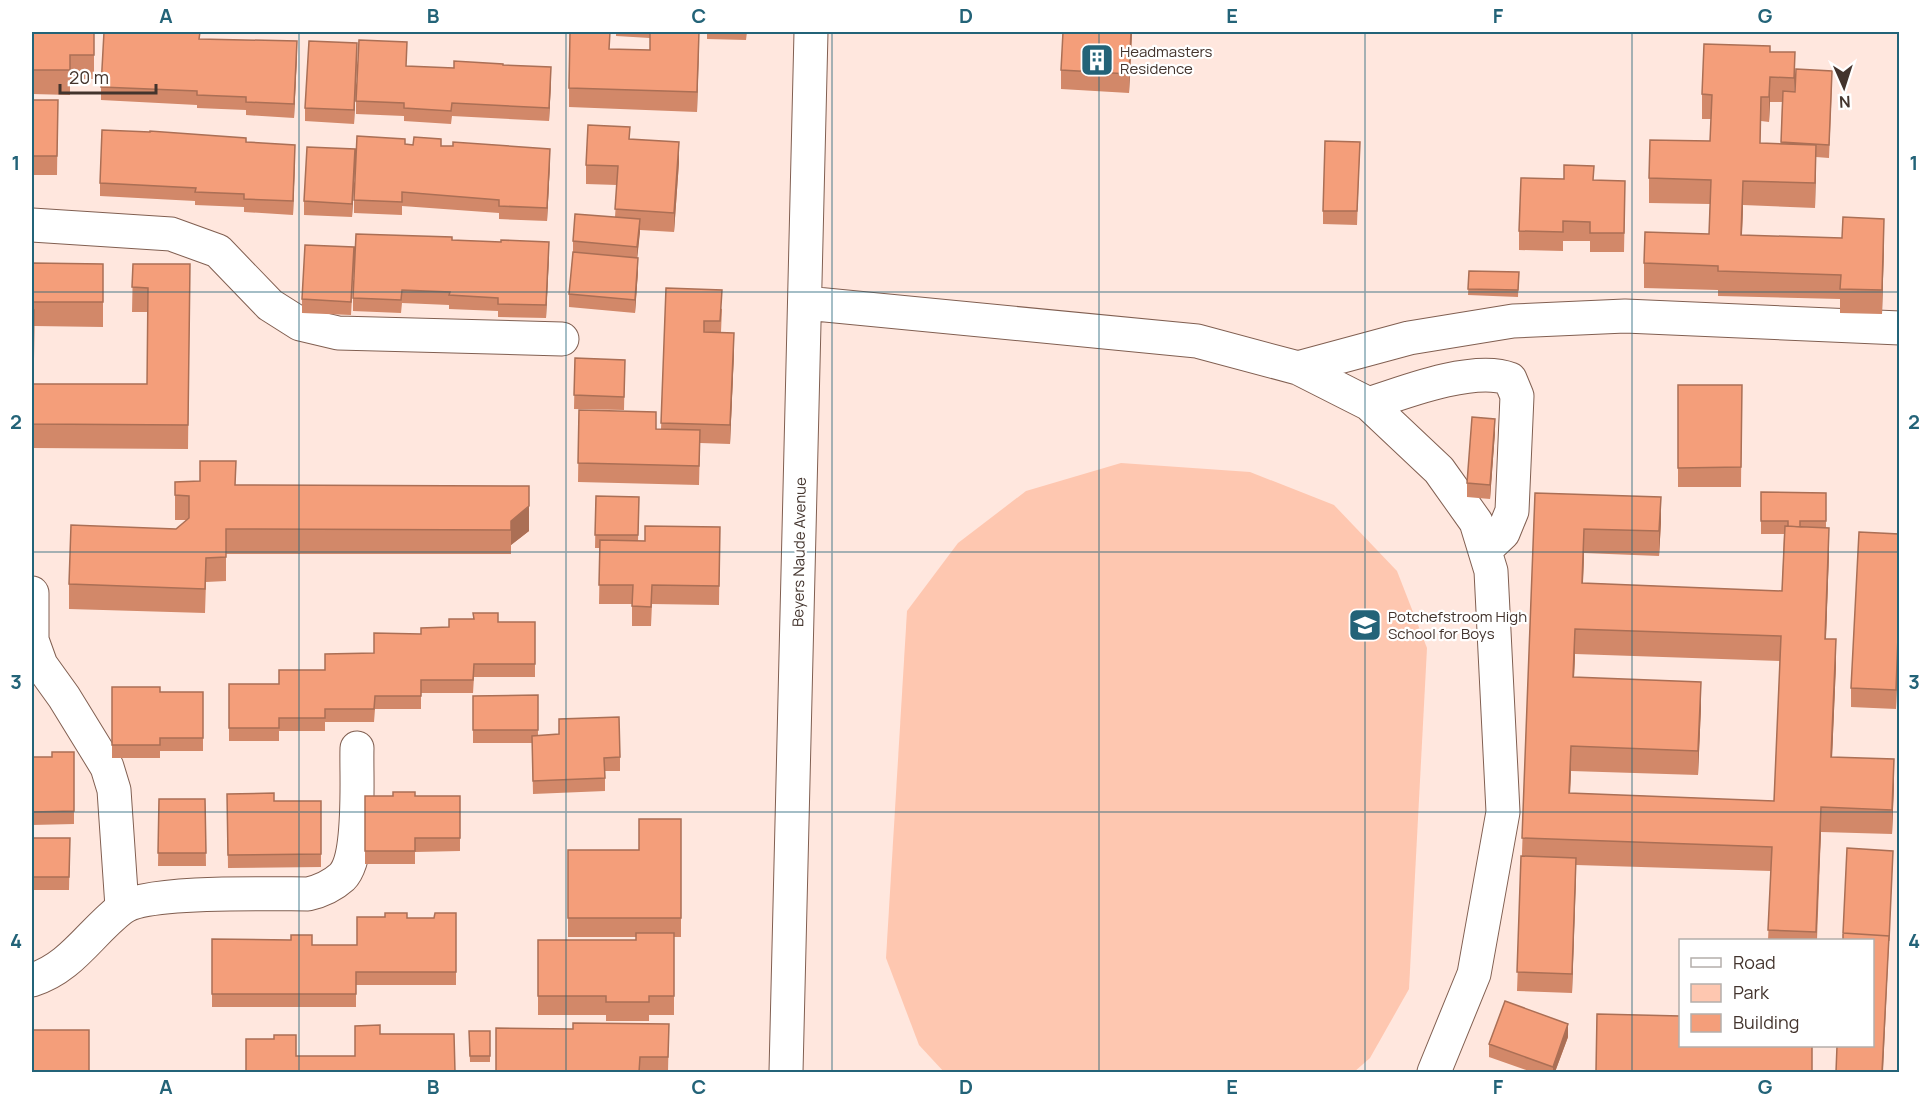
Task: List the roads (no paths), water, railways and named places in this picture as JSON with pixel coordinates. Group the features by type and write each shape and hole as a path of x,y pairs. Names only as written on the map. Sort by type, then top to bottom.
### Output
{"street":[{"name":"Beyers Naude Avenue","path":"786,1072 811,32"},
{"path":"32,225 171,234 218,251 270,305 300,324 338,333 562,339"},
{"path":"805,303 1197,341 1298,368 1369,404 1439,470 1476,522 1491,571 1503,812 1474,974 1434,1072"},
{"path":"1298,368 1409,338 1513,321 1625,316 1899,328"},
{"path":"1369,404 1421,387 1484,374 1499,375 1510,379 1517,396 1518,409 1512,511 1503,533 1485,550"},
{"path":"32,593 32,640 41,665 64,696 107,767 114,790 122,907"},
{"path":"32,980 67,962 122,907 145,899 171,896 308,894 322,890 343,876 350,864 356,832 357,748"}],"place":[{"name":"Headmasters Residence","path":"1097,60"},
{"name":"Potchefstroom High School for Boys","path":"1365,625"}]}
